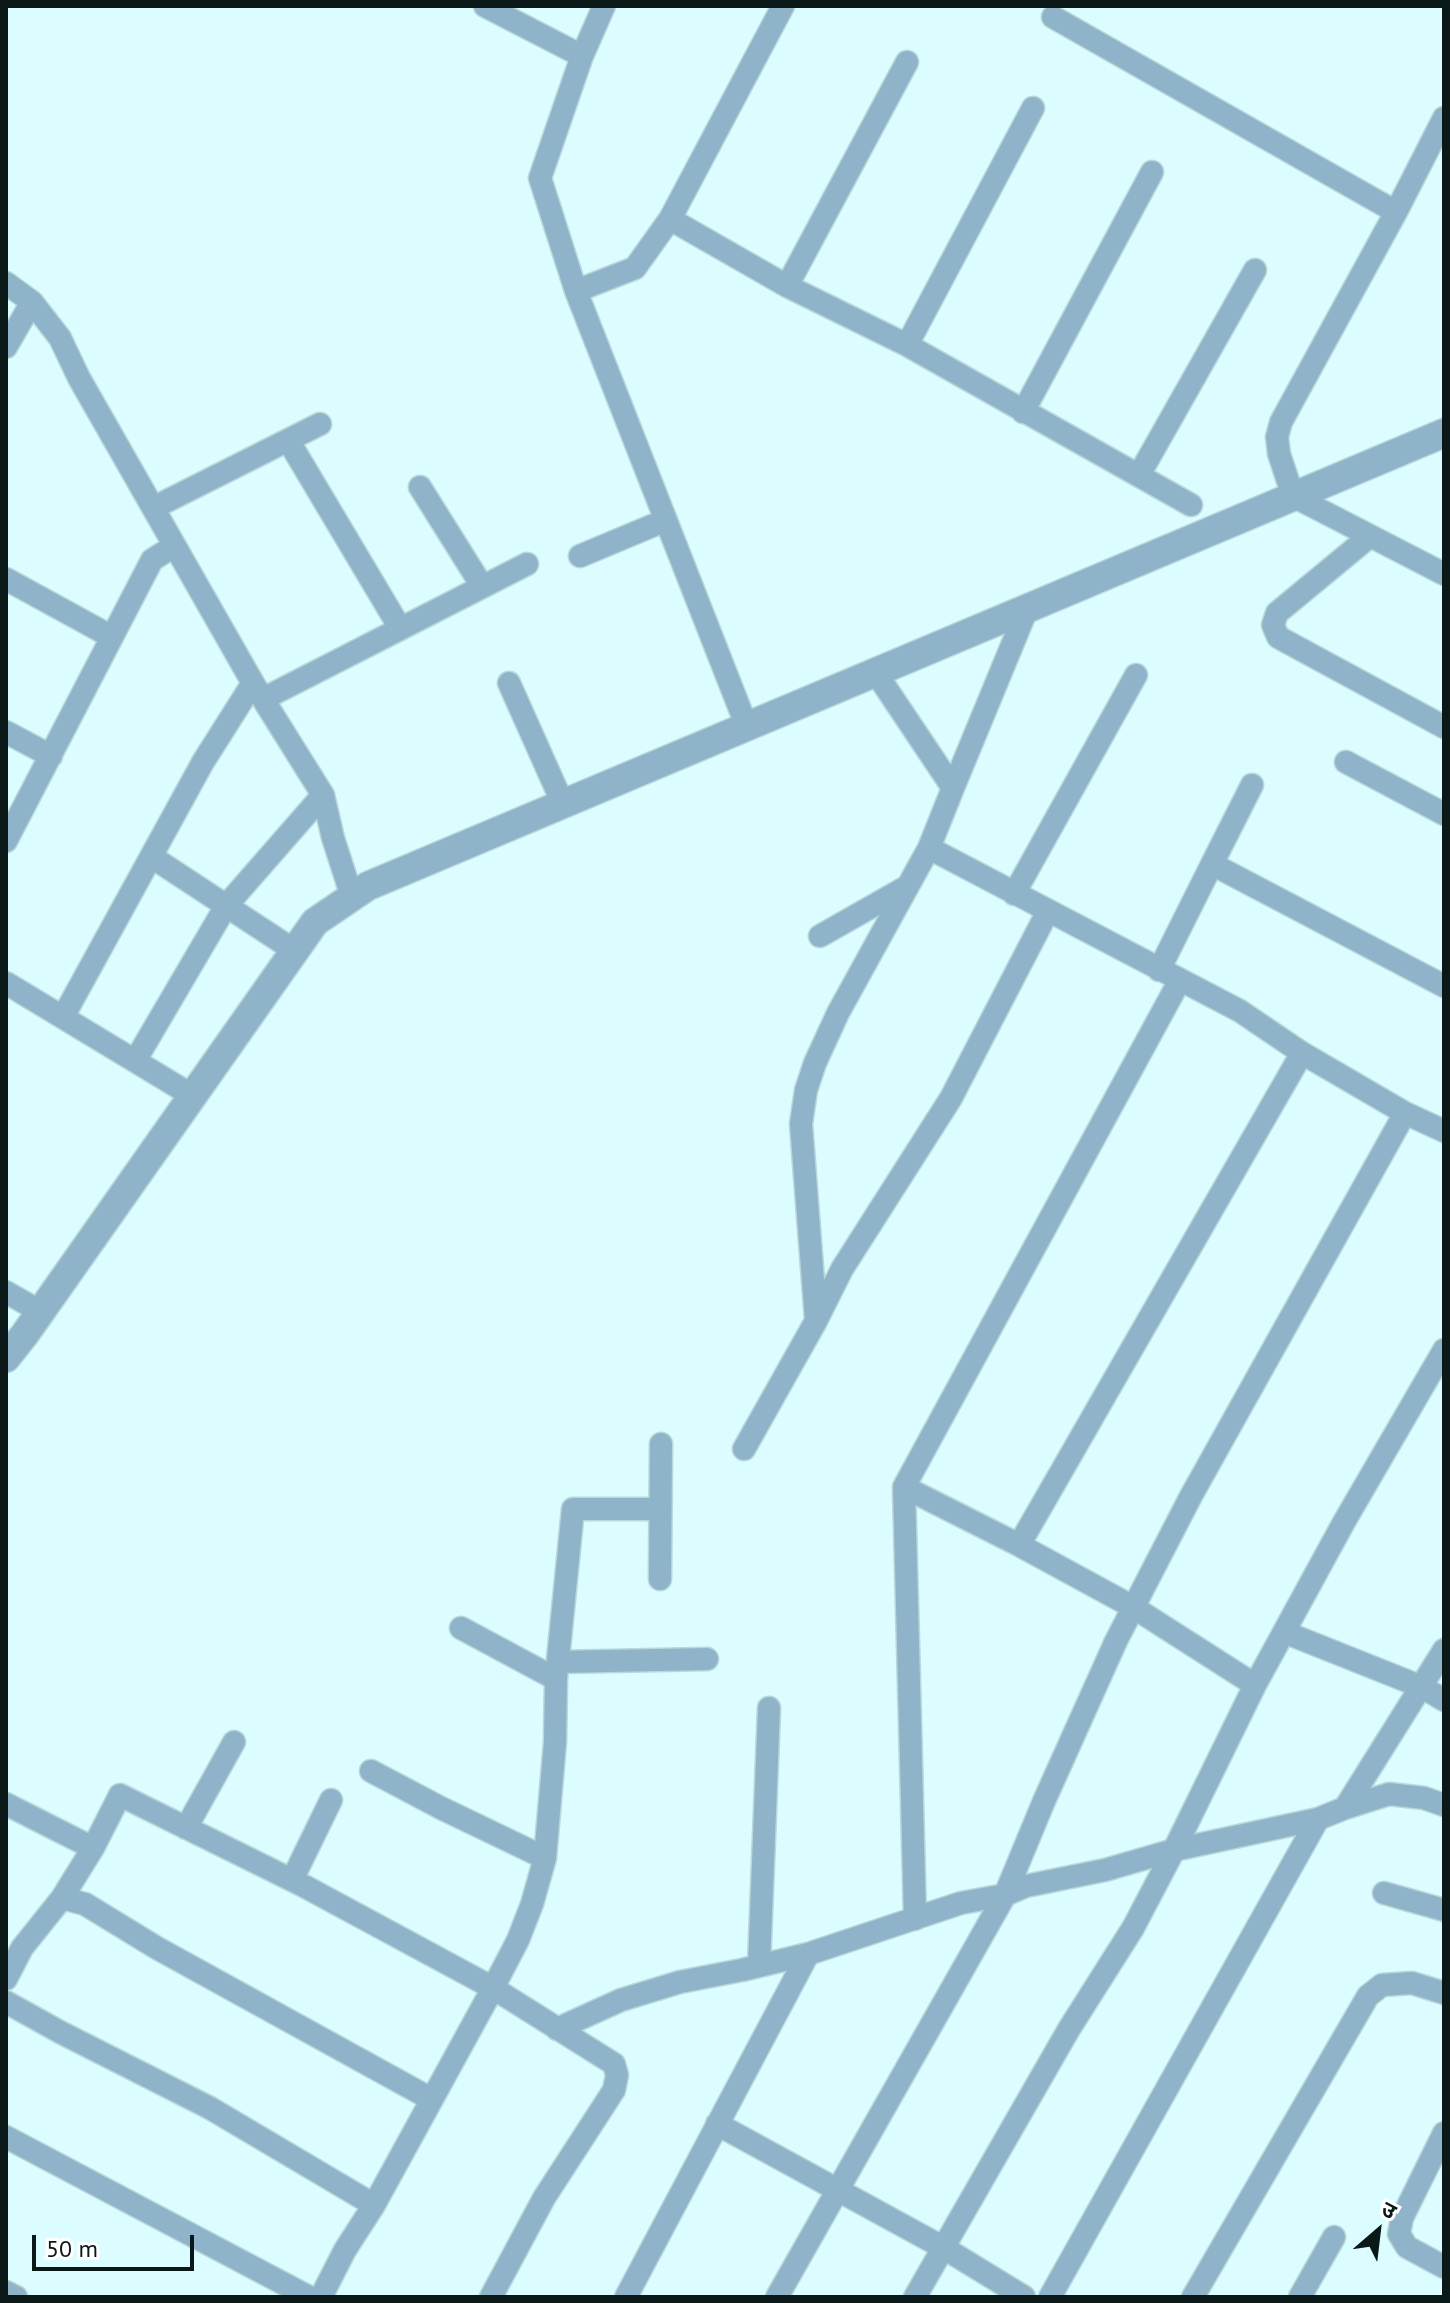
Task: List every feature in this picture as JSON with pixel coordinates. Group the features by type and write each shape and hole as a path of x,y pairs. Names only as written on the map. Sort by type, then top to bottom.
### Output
{"street":[{"path":"485,6 582,56"},
{"path":"604,6 582,56 540,178 576,291 747,727"},
{"path":"576,291 635,268 670,219 783,6"},
{"path":"1053,17 1396,212"},
{"path":"787,286 907,62"},
{"path":"907,345 1033,108"},
{"path":"1444,118 1281,422 1277,437 1279,454 1293,496 1444,574"},
{"path":"1023,412 1152,172"},
{"path":"670,219 787,286 907,345 1139,475 1191,505 1218,528"},
{"path":"1139,475 1255,270"},
{"path":"6,283 32,302 60,338 79,378 174,546 323,795 352,897"},
{"path":"6,347 32,302"},
{"path":"153,508 320,424"},
{"path":"6,1358 315,922 368,886 1444,433"},
{"path":"288,440 400,628"},
{"path":"420,487 482,586"},
{"path":"1191,505 1191,540"},
{"path":"580,556 666,520"},
{"path":"1370,536 1277,613 1273,625 1278,637 1444,727"},
{"path":"6,841 152,560 174,546"},
{"path":"63,1017 203,762 258,691 400,628 527,564"},
{"path":"6,579 112,637"},
{"path":"816,1321 801,1124 806,1090 838,1013 929,848 1027,609"},
{"path":"876,673 953,788"},
{"path":"1014,894 1136,675"},
{"path":"509,683 563,804"},
{"path":"6,732 51,756"},
{"path":"1346,762 1444,814"},
{"path":"1159,970 1252,785"},
{"path":"135,1061 226,906 323,795"},
{"path":"929,848 1240,1011 1302,1053 1405,1113 1444,1131"},
{"path":"152,857 295,951"},
{"path":"1212,864 1444,986"},
{"path":"820,936 908,886"},
{"path":"744,1449 842,1269 951,1098 1048,911"},
{"path":"915,1919 904,1487 1180,980"},
{"path":"6,983 193,1096"},
{"path":"1019,1545 1302,1053"},
{"path":"777,2297 1005,1895 1044,1801 1133,1607 1191,1496 1405,1113"},
{"path":"6,1292 41,1312"},
{"path":"915,2297 1069,2029 1133,1928 1255,1685 1344,1522 1444,1350"},
{"path":"660,1579 661,1444"},
{"path":"904,1487 1133,1607 1255,1685"},
{"path":"321,2297 493,1988 518,1940 532,1904 545,1858 555,1742 557,1670 573,1509 659,1509"},
{"path":"461,1628 557,1670 707,1659"},
{"path":"1284,1632 1422,1687 1444,1700"},
{"path":"1345,1808 1444,1650"},
{"path":"759,1966 769,1708"},
{"path":"186,1828 234,1742"},
{"path":"371,1771 545,1858"},
{"path":"557,2029 621,2000 680,1982 808,1954 961,1903 1005,1895 1026,1886 1318,1819 1389,1794 1424,1798 1444,1805"},
{"path":"6,1979 14,1944 62,1898 93,1848 120,1795 292,1880 493,1988 614,2064 617,2075 614,2090 544,2198 491,2297"},
{"path":"292,1880 331,1800"},
{"path":"6,1804 93,1848"},
{"path":"1050,2297 1318,1819"},
{"path":"1384,1893 1444,1910"},
{"path":"62,1898 85,1904 157,1948 431,2099"},
{"path":"626,2297 808,1954"},
{"path":"1193,2297 1368,1996 1382,1985 1412,1983 1444,1993"},
{"path":"6,2002 210,2108 374,2205"},
{"path":"717,2124 944,2248 1024,2297"},
{"path":"1444,2133 1402,2218 1399,2234 1407,2247 1444,2267"},
{"path":"6,2137 309,2297"},
{"path":"1300,2297 1334,2237"},
{"path":"6,2292 16,2297"}]}
